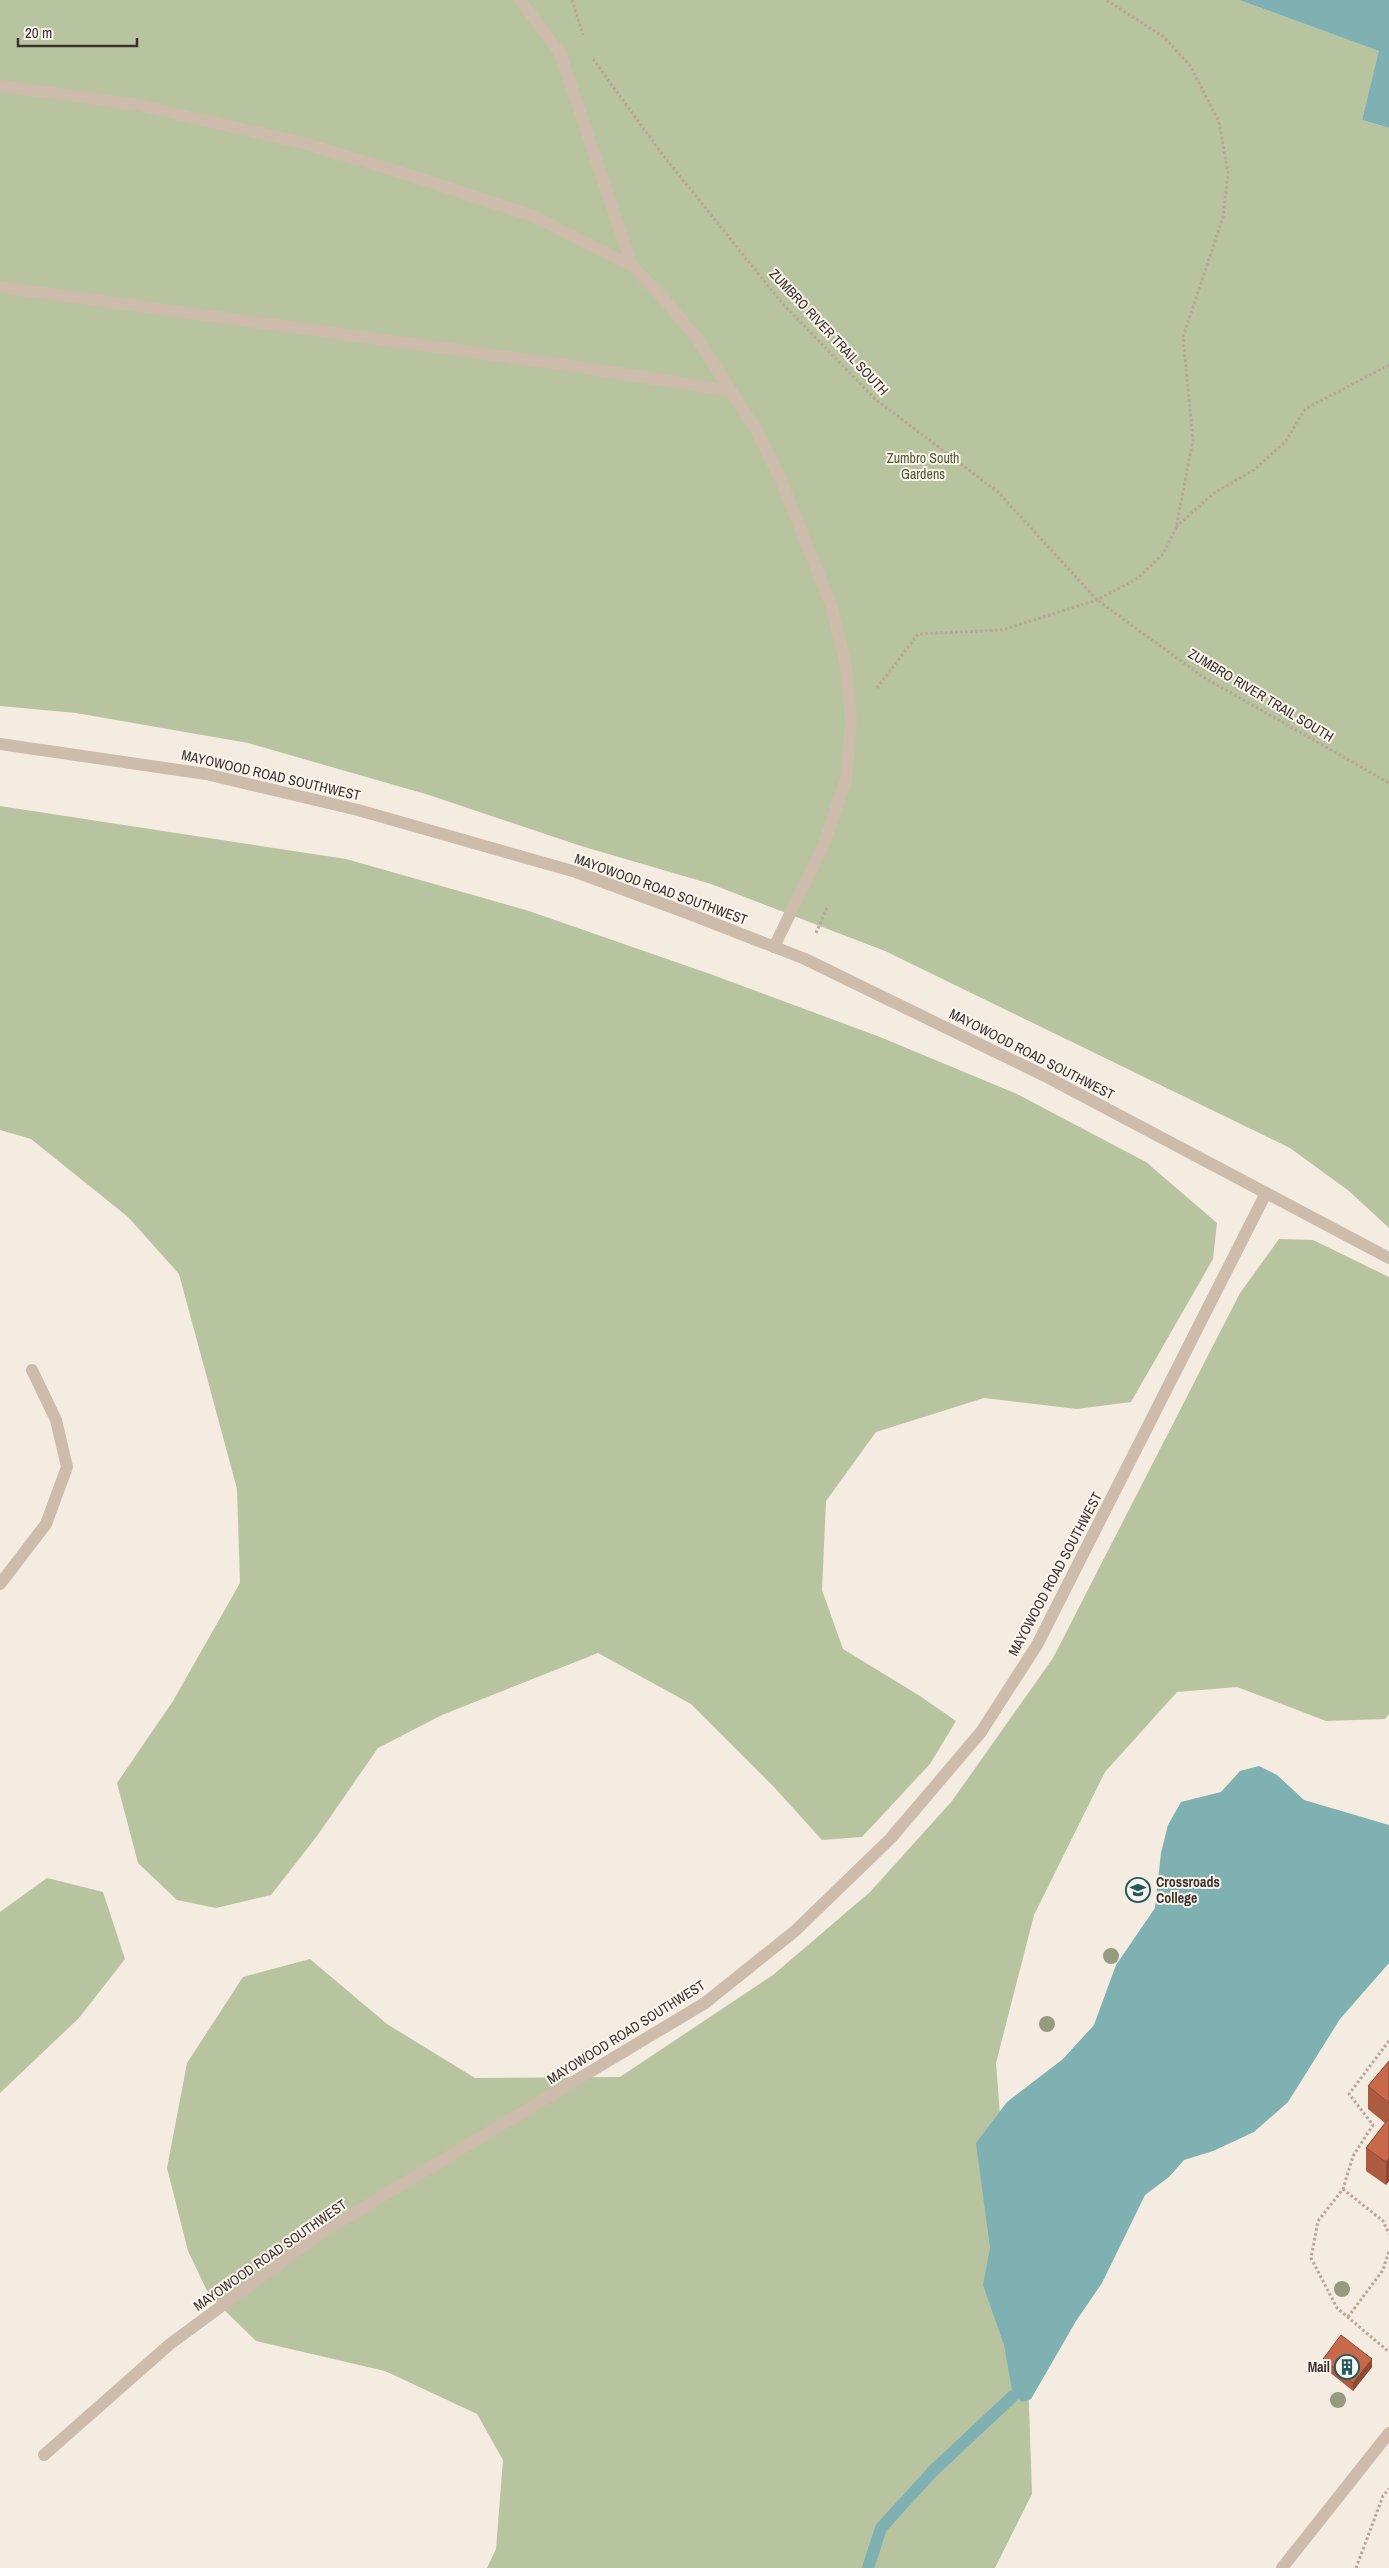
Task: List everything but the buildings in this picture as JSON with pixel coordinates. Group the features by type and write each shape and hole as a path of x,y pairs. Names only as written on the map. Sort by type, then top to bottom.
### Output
{"street":[{"path":"520,0 560,53 632,266"},
{"path":"0,86 133,104 303,143 422,179 536,218 632,266 696,337 755,428 780,478 831,605 846,665 851,722 846,779 824,844 774,947"},
{"path":"0,287 573,366 731,391"},
{"name":"MAYOWOOD ROAD SOUTHWEST","path":"0,744 206,774 358,810 576,872 805,959 1045,1076 1389,1258"},
{"name":"MAYOWOOD ROAD SOUTHWEST","path":"44,2455 170,2344 321,2233 705,2003 795,1931 891,1838 981,1732 1037,1645 1266,1192"},
{"path":"0,1584 46,1524 67,1468 56,1420 32,1370"},
{"path":"1282,2568 1389,2433"}],"path":[{"path":"572,0 585,44"},
{"path":"876,694 877,685 918,634 1002,630 1097,600 1138,578 1163,554 1176,528 1193,440 1184,337 1223,217 1228,173 1219,122 1191,67 1164,37 1106,0"},
{"name":"ZUMBRO RIVER TRAIL SOUTH","path":"588,52 662,154 782,303 875,399 998,492 1097,600 1203,677 1389,783"},
{"path":"1176,528 1214,493 1254,470 1286,441 1306,410 1389,365"},
{"path":"805,959 830,900"},
{"path":"1389,2041 1349,2094 1373,2125 1353,2156 1343,2189 1318,2221 1311,2258 1337,2308 1389,2352"},
{"path":"1343,2189 1383,2221 1389,2234"},
{"path":"1348,2317 1383,2270 1389,2251"},
{"path":"1356,2568 1383,2496 1389,2489"}],"green space":[{"name":"Zumbro South Gardens","path":"0,0 1239,0 1380,51 1362,120 1389,128 1389,1228 1349,1191 1290,1148 885,951 711,884 581,846 429,795 248,743 76,713 0,706"},
{"path":"0,806 346,859 529,911 713,975 880,1037 1017,1094 1146,1162 1217,1223 1213,1259 1131,1402 1077,1409 984,1398 876,1432 826,1501 822,1590 843,1649 920,1696 956,1721 930,1764 862,1837 822,1840 774,1787 691,1704 598,1653 442,1715 378,1748 317,1836 271,1895 216,1908 177,1900 138,1863 117,1783 173,1701 240,1583 237,1489 179,1274 128,1217 31,1139 0,1130"},
{"path":"1279,1239 1313,1240 1389,1277 1389,1714 1385,1719 1326,1721 1237,1687 1177,1692 1105,1772 1034,1915 996,2063 1008,2219 1027,2346 1032,2494 995,2568 487,2568 496,2549 503,2460 477,2414 385,2371 256,2341 209,2295 188,2251 167,2168 187,2063 243,1977 310,1959 387,2024 475,2078 620,2077 773,1975 870,1892 952,1801 1053,1658 1240,1293"},
{"path":"47,1878 103,1892 125,1959 79,2018 0,2093 0,1912"}],"water":[{"path":"1239,0 1389,0 1389,128 1362,120 1379,51"},
{"path":"1259,1766 1277,1775 1304,1800 1389,1825 1389,1963 1340,2019 1288,2102 1254,2132 1213,2151 1184,2160 1169,2177 1145,2195 1102,2283 1076,2321 1031,2399 1023,2402 1013,2396 1004,2345 983,2285 990,2248 976,2143 1007,2102 1063,2059 1094,2025 1116,1965 1155,1908 1161,1853 1168,1825 1181,1802 1221,1792 1240,1771"}],"waterway":[{"path":"868,2568 881,2528 933,2471 1013,2396"}],"place":[{"name":"Crossroads College","path":"1138,1890"},
{"name":"Mail","path":"1347,2367"}]}
